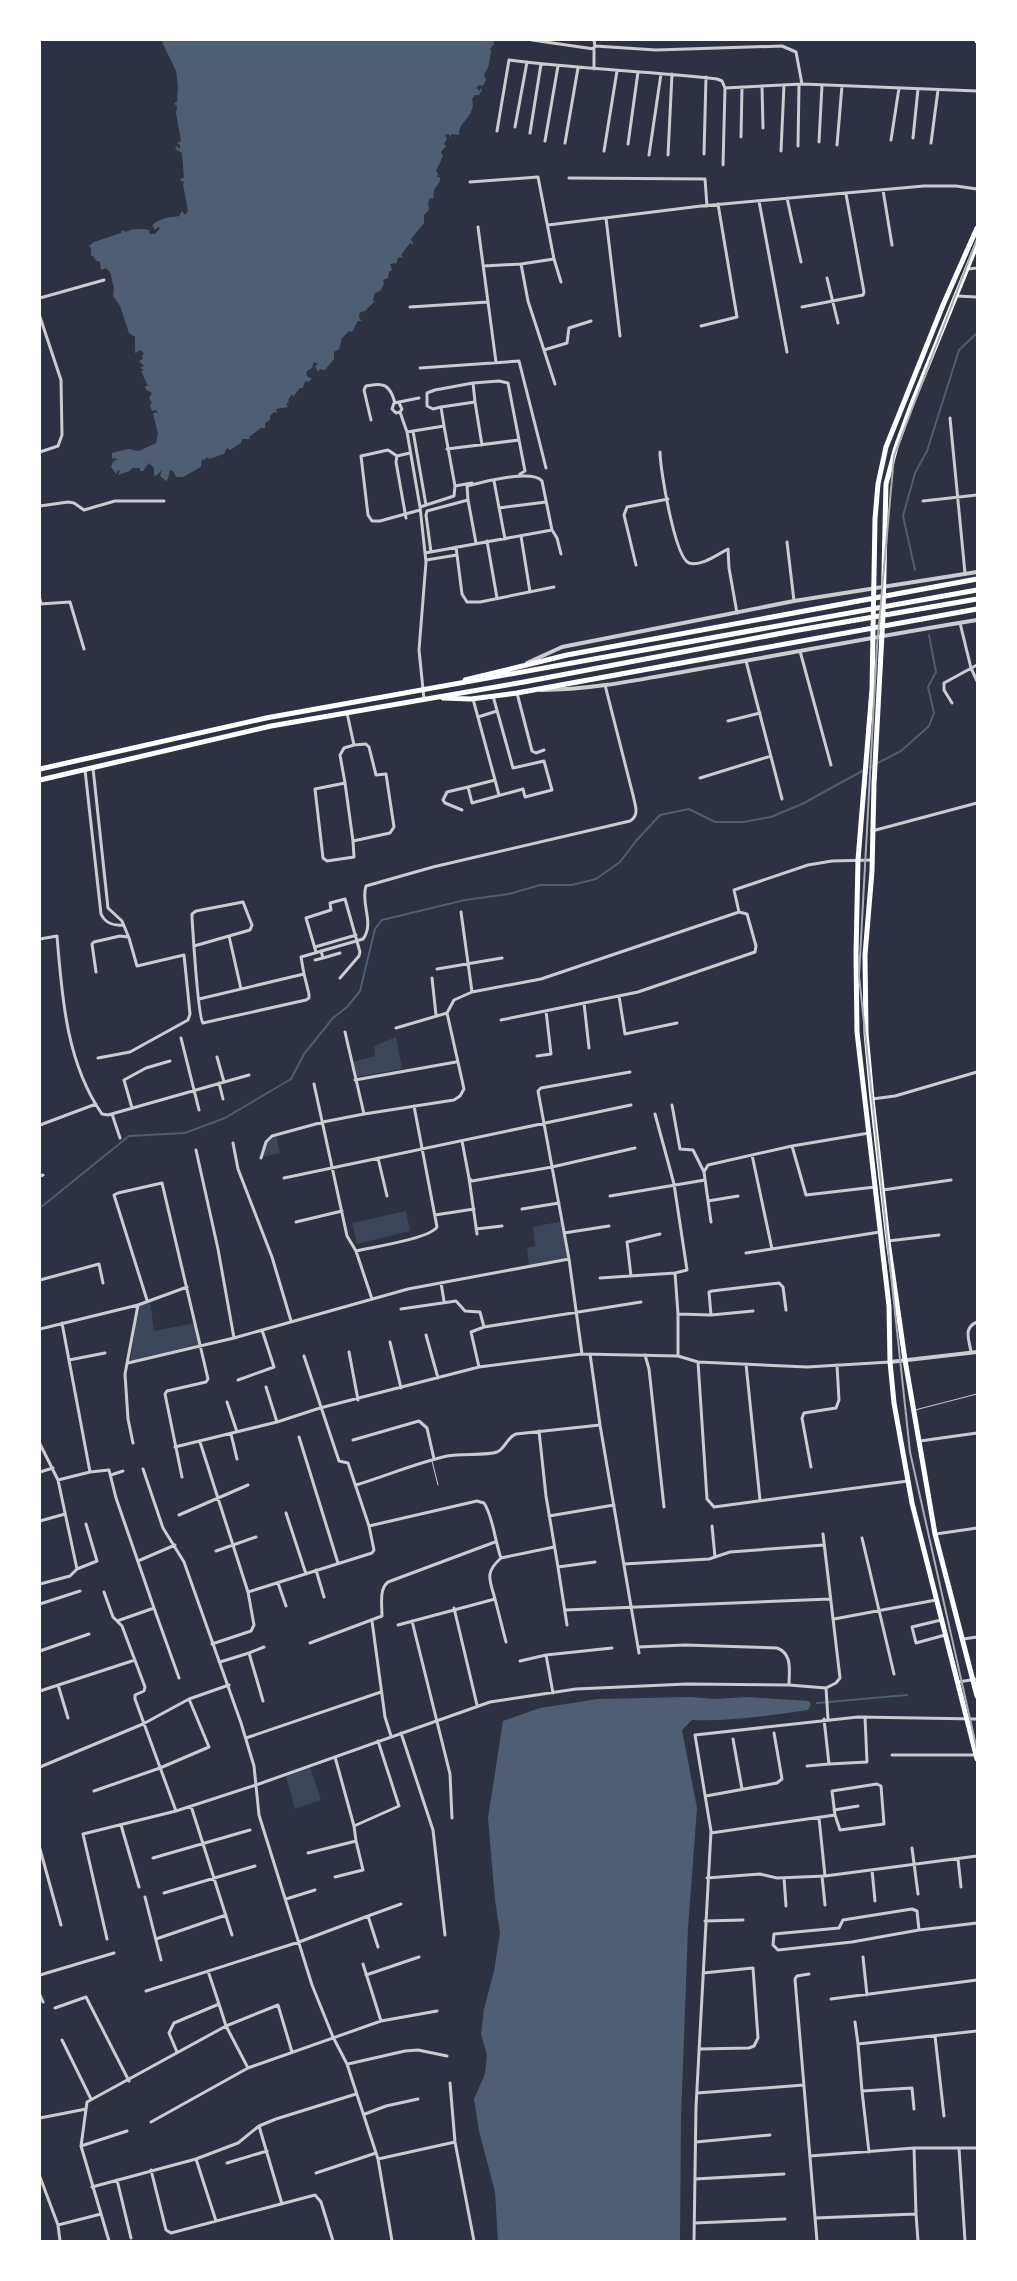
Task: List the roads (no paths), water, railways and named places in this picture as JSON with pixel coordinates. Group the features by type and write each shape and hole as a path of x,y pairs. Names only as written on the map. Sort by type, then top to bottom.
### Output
{"main road":[{"path":"977,228 943,305 886,447 878,484 875,519 872,689 858,860 856,954 857,1032 889,1306 890,1362 894,1403 912,1503 977,1757"},
{"path":"977,244 911,406 896,447 886,484 883,615 872,860 864,955 866,1034 872,1099 888,1241 905,1360 935,1534 977,1696"},
{"path":"440,687 567,655 977,579"},
{"path":"40,769 266,718 874,607 977,590"},
{"path":"40,780 271,726 977,599"},
{"path":"432,698 473,699 518,693 977,609"}],"street":[{"path":"532,40 594,47 656,50 782,46 796,52 800,84 798,146"},
{"path":"594,40 594,69"},
{"path":"497,131 510,60 578,68 706,78 722,81 725,88 724,165"},
{"path":"515,127 527,62"},
{"path":"530,133 541,64"},
{"path":"545,141 558,66"},
{"path":"565,143 578,68"},
{"path":"604,151 617,71"},
{"path":"628,144 638,72"},
{"path":"649,155 661,74"},
{"path":"668,155 672,74"},
{"path":"704,154 706,78"},
{"path":"725,88 800,84 977,92"},
{"path":"781,151 784,85"},
{"path":"819,142 822,85"},
{"path":"762,86 762,128"},
{"path":"837,145 842,86"},
{"path":"740,137 742,87"},
{"path":"891,140 899,88"},
{"path":"912,138 918,89"},
{"path":"931,143 938,90"},
{"path":"470,182 538,177 554,259 561,282"},
{"path":"569,178 705,179 707,206"},
{"path":"548,225 718,204 787,198 956,186 977,189"},
{"path":"883,190 892,245"},
{"path":"802,307 863,295 846,194"},
{"path":"787,198 800,262"},
{"path":"759,201 788,352"},
{"path":"701,326 737,317 718,204"},
{"path":"606,218 620,336"},
{"path":"478,227 496,362"},
{"path":"484,266 520,264 554,259"},
{"path":"520,264 528,301 555,384"},
{"path":"967,269 977,268"},
{"path":"827,278 838,323"},
{"path":"40,298 104,280"},
{"path":"957,296 977,297"},
{"path":"410,307 488,302"},
{"path":"40,317 62,380 62,435 58,446 40,452"},
{"path":"544,350 567,342 570,328 591,321"},
{"path":"420,368 519,361 546,468"},
{"path":"454,486 525,473 508,384 499,381 473,383 427,393 427,406 433,408 475,402"},
{"path":"371,420 364,390 366,386 380,383 391,392 397,403 402,407 400,412 407,432 420,509 426,560 424,606 419,650 424,700"},
{"path":"473,383 482,445"},
{"path":"400,412 393,411 392,406 419,398"},
{"path":"406,516 396,456 388,450 361,456 368,515 372,521 380,522 406,516 426,505 454,496 441,407"},
{"path":"950,418 965,573"},
{"path":"407,432 444,426"},
{"path":"413,431 426,505"},
{"path":"447,449 520,440"},
{"path":"660,452 678,547 684,560 691,564 703,562 728,549 728,568 737,613"},
{"path":"396,456 410,453"},
{"path":"476,543 467,486 523,476 538,476 542,481 552,530 557,538 561,554"},
{"path":"494,481 505,539"},
{"path":"923,501 977,495"},
{"path":"636,564 624,515 627,507 668,499"},
{"path":"431,552 427,511 468,500"},
{"path":"40,506 68,502 74,503 84,510 115,501 164,501"},
{"path":"499,508 546,502"},
{"path":"425,553 552,530"},
{"path":"521,536 530,592"},
{"path":"487,541 497,598"},
{"path":"787,542 794,601"},
{"path":"456,546 462,594 467,602 554,587"},
{"path":"426,560 457,554"},
{"path":"522,665 562,647 794,601 977,572"},
{"path":"40,599 40,604 70,602 84,649"},
{"path":"531,690 577,690 746,661 873,636 977,620"},
{"path":"960,623 971,668 977,681"},
{"path":"800,651 831,764"},
{"path":"746,661 782,799"},
{"path":"952,703 944,690 944,683 977,665"},
{"path":"194,946 252,928 242,902 196,911 192,914 194,946 201,1020 203,1023 306,1000 310,994 301,957 365,937 367,929 366,886 401,875 630,821 635,818 636,813 632,795 605,685"},
{"path":"518,693 533,753 544,750"},
{"path":"468,787 472,802 523,789 525,797 552,790 544,760 513,768 493,696"},
{"path":"473,699 500,795"},
{"path":"478,717 497,711"},
{"path":"347,713 354,745"},
{"path":"728,721 760,713"},
{"path":"345,783 315,789 324,858 332,861 354,857 353,841 345,783 340,754 344,748 366,744 369,747 376,775 386,774 394,826 390,833 353,841"},
{"path":"700,778 771,756"},
{"path":"93,768 107,906 110,911 120,918 128,937 136,966 184,955 190,1017 130,1052 98,1058"},
{"path":"86,770 101,914 106,921 117,926 123,925"},
{"path":"462,810 445,803 443,800 447,792 495,780"},
{"path":"872,832 977,803"},
{"path":"739,912 734,890 808,866 832,861 872,860"},
{"path":"323,958 315,947 306,918 331,910 330,903 342,898 347,901 356,935 359,956 340,978"},
{"path":"461,912 472,992"},
{"path":"260,1158 266,1142 272,1136 323,1122 454,1100 460,1096 464,1089 456,1062 447,1013 454,1000 472,992 541,979 739,912 747,914 756,946 755,952 638,992 501,1020"},
{"path":"315,947 356,935"},
{"path":"40,939 56,936 64,1017 76,1061 102,1114 112,1114 249,1075"},
{"path":"96,972 92,944 120,936 128,937"},
{"path":"229,936 241,989"},
{"path":"315,960 340,953"},
{"path":"437,968 502,958"},
{"path":"199,999 304,974"},
{"path":"432,978 436,1015"},
{"path":"618,996 625,1034 677,1023"},
{"path":"584,1003 589,1048"},
{"path":"537,1056 551,1054 546,1011"},
{"path":"396,1028 447,1013"},
{"path":"345,1032 364,1114"},
{"path":"181,1038 199,1110"},
{"path":"217,1057 224,1082"},
{"path":"132,1108 124,1080 146,1068 170,1061"},
{"path":"355,1080 456,1062"},
{"path":"582,1354 569,1259 538,1091 541,1088 630,1072"},
{"path":"872,1099 895,1096 977,1072"},
{"path":"219,1083 223,1099"},
{"path":"314,1084 347,1236 356,1251 372,1299"},
{"path":"40,1125 96,1104"},
{"path":"284,1178 631,1105"},
{"path":"672,1105 680,1149 693,1150 704,1172 711,1222"},
{"path":"356,1251 422,1236 434,1231 437,1227 414,1106"},
{"path":"112,1114 120,1138"},
{"path":"600,1278 675,1273 687,1270 674,1184 655,1114"},
{"path":"704,1172 708,1165 792,1146 869,1133"},
{"path":"462,1141 474,1209 476,1232 502,1226"},
{"path":"233,1143 238,1168 272,1257 291,1321"},
{"path":"792,1146 806,1195 875,1187"},
{"path":"469,1178 472,1181 552,1167 635,1148"},
{"path":"196,1150 218,1249 234,1338"},
{"path":"752,1155 772,1249"},
{"path":"378,1158 386,1196"},
{"path":"610,1196 704,1180"},
{"path":"882,1190 951,1180"},
{"path":"147,1300 114,1196 118,1193 162,1183 208,1379 206,1382 167,1391 165,1394 182,1477"},
{"path":"708,1201 738,1196"},
{"path":"522,1209 559,1203"},
{"path":"435,1215 474,1209"},
{"path":"296,1222 342,1211"},
{"path":"564,1233 609,1226"},
{"path":"746,1253 880,1232"},
{"path":"631,1276 627,1242 660,1234"},
{"path":"888,1241 939,1235"},
{"path":"128,1363 234,1338 408,1289 569,1259"},
{"path":"40,1280 99,1264 103,1283"},
{"path":"675,1273 678,1314 678,1356"},
{"path":"440,1283 444,1301"},
{"path":"710,1315 709,1292 779,1283 783,1286 786,1310"},
{"path":"40,1329 138,1305 147,1300 187,1287"},
{"path":"401,1310 444,1301 456,1301 465,1311 480,1312 484,1327"},
{"path":"479,1367 471,1332 484,1327 641,1302"},
{"path":"134,1443 128,1420 125,1374 138,1305"},
{"path":"678,1314 710,1315 753,1311"},
{"path":"971,1352 968,1330 969,1326 977,1322"},
{"path":"62,1323 90,1472"},
{"path":"238,1380 274,1367 262,1330"},
{"path":"426,1335 438,1378"},
{"path":"390,1342 401,1388"},
{"path":"349,1352 358,1400"},
{"path":"175,1448 479,1367 582,1354 678,1356 698,1362 807,1367 890,1362 977,1352"},
{"path":"69,1360 105,1353"},
{"path":"590,1354 600,1426 639,1653"},
{"path":"645,1355 649,1369 664,1507"},
{"path":"248,1592 372,1553 374,1546 348,1463 339,1462 304,1356"},
{"path":"698,1362 707,1499 714,1507 909,1481"},
{"path":"746,1364 760,1500"},
{"path":"811,1467 802,1418 804,1413 836,1408 838,1400 837,1365"},
{"path":"266,1388 277,1422"},
{"path":"227,1402 237,1432"},
{"path":"353,1440 419,1421 427,1428 433,1459"},
{"path":"356,1485 433,1459 461,1453 494,1453 505,1446 511,1436 539,1431 600,1426"},
{"path":"539,1431 549,1516 567,1625"},
{"path":"920,1441 977,1432"},
{"path":"231,1434 237,1459"},
{"path":"298,1437 338,1563"},
{"path":"200,1442 216,1497 248,1592 253,1629 212,1644"},
{"path":"40,1444 58,1480 77,1570"},
{"path":"40,1472 53,1468"},
{"path":"58,1480 108,1469 116,1498 179,1678"},
{"path":"143,1469 164,1528 184,1562 212,1644 229,1685 254,1766 259,1815 312,1985 333,2037 347,2064 356,2094 365,2114 378,2159 392,2241"},
{"path":"111,1475 123,1472"},
{"path":"179,1515 216,1497 248,1485"},
{"path":"369,1526 477,1502 484,1503 488,1508 494,1542 500,1558"},
{"path":"549,1516 614,1505"},
{"path":"286,1513 306,1574"},
{"path":"40,1521 65,1514"},
{"path":"40,1584 70,1576 77,1570 97,1562 86,1524"},
{"path":"712,1526 715,1558"},
{"path":"935,1534 977,1528"},
{"path":"107,1939 83,1834 176,1811 256,1785 477,1705 576,1689 687,1684 790,1685 826,1688 836,1683 840,1678 822,1534"},
{"path":"216,1551 256,1537"},
{"path":"862,1538 894,1674"},
{"path":"310,1643 382,1616 383,1585 388,1582 494,1542"},
{"path":"138,1561 175,1545"},
{"path":"624,1564 715,1558 730,1552 824,1545"},
{"path":"506,1642 489,1575 490,1567 500,1558 554,1547"},
{"path":"558,1567 595,1562"},
{"path":"316,1570 324,1597"},
{"path":"278,1583 286,1606"},
{"path":"40,1604 80,1591"},
{"path":"104,1592 113,1617 122,1626 145,1687 144,1691 135,1695 134,1699 176,1811"},
{"path":"398,1625 454,1608 496,1599"},
{"path":"565,1610 830,1599"},
{"path":"834,1619 936,1600"},
{"path":"117,1621 154,1608"},
{"path":"454,1608 477,1705"},
{"path":"942,1619 912,1627 916,1643 946,1635"},
{"path":"372,1621 386,1724 391,1736"},
{"path":"412,1621 450,1774 452,1818"},
{"path":"40,1651 88,1634"},
{"path":"961,1639 977,1637"},
{"path":"638,1647 685,1645 777,1648 786,1653 789,1659 790,1685"},
{"path":"220,1662 264,1647"},
{"path":"520,1661 612,1648"},
{"path":"249,1653 263,1701"},
{"path":"546,1656 552,1693"},
{"path":"40,1690 135,1660"},
{"path":"958,1682 974,1679"},
{"path":"58,1685 68,1718"},
{"path":"40,1767 144,1724 189,1699 229,1685"},
{"path":"826,1688 829,1764"},
{"path":"246,1738 381,1692"},
{"path":"94,1791 160,1768 209,1746 189,1699"},
{"path":"807,1766 867,1762 865,1716"},
{"path":"694,2241 697,2093 707,1878 711,1833 695,1735 865,1716 977,1719"},
{"path":"401,1732 433,1830 445,1936"},
{"path":"706,1796 777,1783 782,1779 774,1733"},
{"path":"733,1739 742,1789"},
{"path":"354,1826 398,1806 378,1741"},
{"path":"892,1755 977,1757"},
{"path":"335,1757 354,1826 363,1870 335,1877"},
{"path":"877,1784 881,1786 885,1822 881,1826 840,1830 834,1810 832,1791 877,1784"},
{"path":"191,1806 232,1935"},
{"path":"834,1810 858,1806"},
{"path":"711,1833 834,1815"},
{"path":"819,1818 825,1905"},
{"path":"121,1824 140,1887"},
{"path":"153,1858 250,1830"},
{"path":"308,1853 356,1841"},
{"path":"912,1848 918,1894"},
{"path":"40,1849 61,1925"},
{"path":"707,1878 754,1874 784,1878 824,1876 977,1856"},
{"path":"958,1859 961,1887"},
{"path":"164,1893 255,1866"},
{"path":"872,1870 875,1900"},
{"path":"784,1878 786,1906"},
{"path":"286,1899 315,1890"},
{"path":"145,1897 161,1960"},
{"path":"146,1991 299,1942 401,1904"},
{"path":"920,1930 917,1911 912,1909 843,1920 839,1928 774,1934 772,1945 778,1950 977,1923"},
{"path":"156,1939 226,1914"},
{"path":"368,1916 378,1947"},
{"path":"705,1921 743,1920"},
{"path":"40,1975 114,1953"},
{"path":"366,1975 419,1957"},
{"path":"863,1958 867,1995"},
{"path":"363,1964 381,2021"},
{"path":"699,2049 749,2048 754,2046 758,2038 754,1968 703,1973"},
{"path":"208,1971 226,2026 248,2068"},
{"path":"809,1974 796,1976 795,1979 817,2241"},
{"path":"831,1999 977,1980"},
{"path":"40,1995 43,2002"},
{"path":"55,2008 86,1997 128,2080"},
{"path":"177,2052 169,2033 174,2023 219,2004"},
{"path":"109,2241 81,2146 87,2102 226,2026 278,2005 292,2052"},
{"path":"151,2122 248,2068 381,2021 437,2012"},
{"path":"855,2022 869,2152"},
{"path":"858,2044 977,2031"},
{"path":"935,2036 944,2116"},
{"path":"62,2040 91,2099"},
{"path":"347,2064 405,2051 418,2050 448,2056"},
{"path":"450,2083 455,2142 474,2241"},
{"path":"697,2093 804,2085"},
{"path":"862,2091 912,2088 914,2109"},
{"path":"92,2187 196,2159 238,2143 259,2126 276,2119 356,2094"},
{"path":"365,2114 386,2106 418,2099"},
{"path":"40,2118 86,2109"},
{"path":"259,2126 282,2204"},
{"path":"81,2146 127,2131"},
{"path":"696,2142 770,2135"},
{"path":"378,2159 455,2142"},
{"path":"810,2156 914,2148 977,2148"},
{"path":"914,2148 918,2241"},
{"path":"959,2148 965,2241"},
{"path":"227,2163 267,2151"},
{"path":"316,2174 376,2153"},
{"path":"196,2159 216,2221"},
{"path":"151,2170 168,2231 171,2233 315,2195 321,2202 333,2241"},
{"path":"695,2179 784,2174"},
{"path":"40,2177 58,2225 60,2241"},
{"path":"117,2180 131,2238"},
{"path":"58,2225 101,2214"},
{"path":"815,2218 916,2214"},
{"path":"694,2223 785,2219"}],"lane":[{"path":"914,1410 977,1394"},
{"path":"433,1459 438,1485"}],"waterway":[{"path":"915,570 903,516 915,473 927,451 959,350 977,333"},
{"path":"868,768 901,751 929,726 934,713 928,687 936,672 929,635"},
{"path":"40,1208 129,1136 185,1133 225,1118 291,1079 304,1054 333,1018 347,1007 360,991 375,929 382,920 465,900 509,894 540,885 572,885 596,879 620,862 660,815 689,809 715,822 743,822 771,817 802,804 864,770"},
{"path":"817,1703 907,1695"}],"railway":[{"path":"977,239 894,456 877,646 859,976 910,1452 977,1750"}]}
